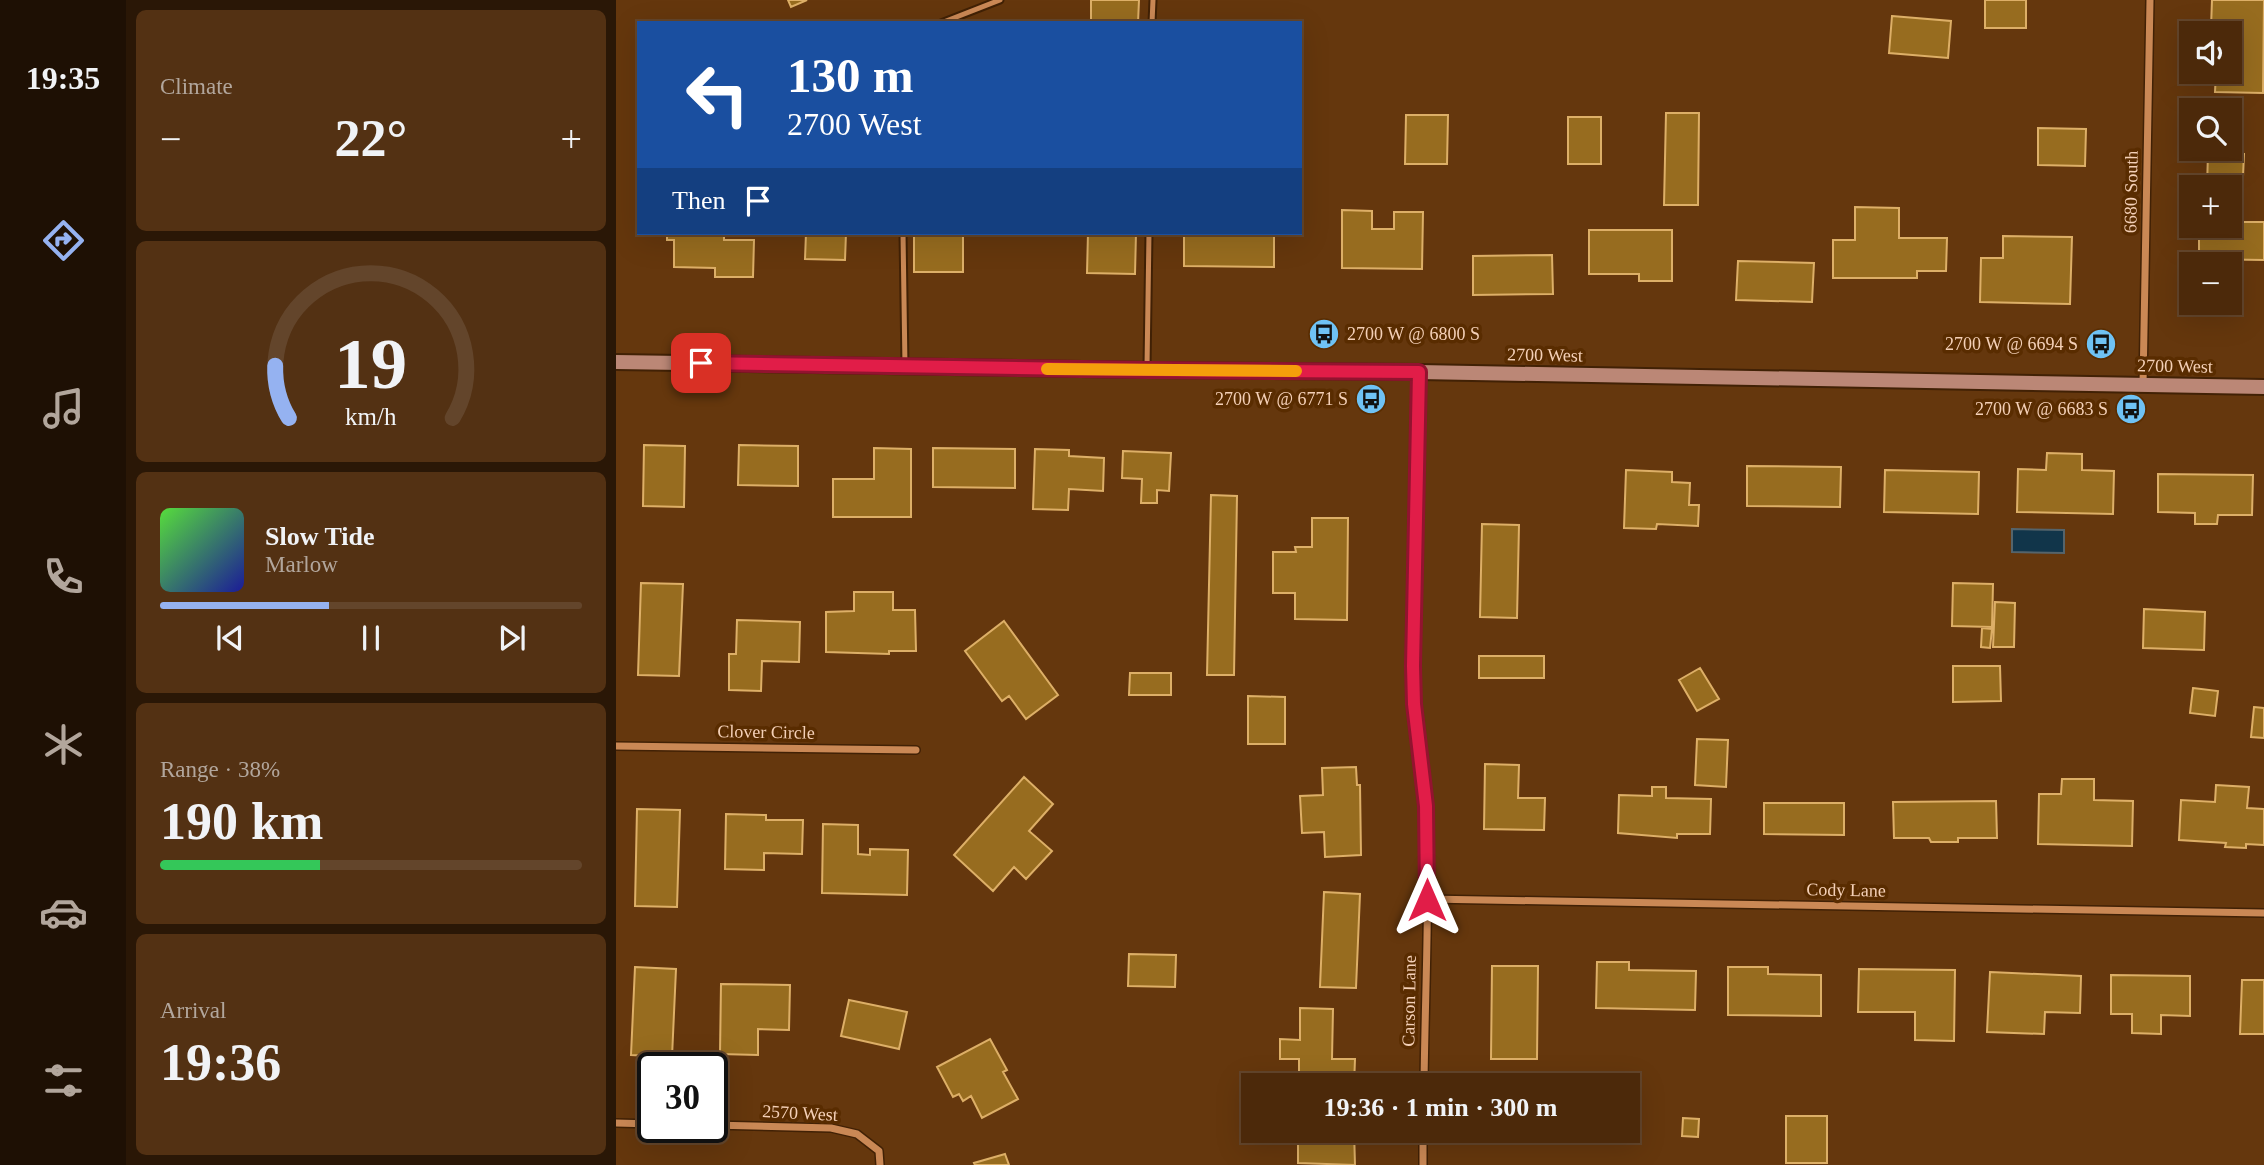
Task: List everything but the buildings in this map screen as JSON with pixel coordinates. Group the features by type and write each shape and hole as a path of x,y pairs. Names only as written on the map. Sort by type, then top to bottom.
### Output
{"main road":[{"name":"2700 West","path":"616,362 1419,372 2264,387"}],"street":[{"name":"6680 South","path":"2144,385 2150,0"},
{"name":"Carson Lane","path":"1419,372 1413,666 1414,704 1426,806 1424,1073"},
{"name":"Clover Circle","path":"616,746 916,750"},
{"name":"Cody Lane","path":"1427,900 2264,913"},
{"path":"616,1123 637,1124"},
{"name":"2570 West","path":"728,1125 831,1128 857,1134 880,1151 880,1165"},
{"path":"1423,1143 1423,1165"}],"lane":[{"path":"946,21 1000,0"},
{"path":"1152,21 1153,0"},
{"path":"903,235 905,366"},
{"path":"1147,370 1149,235"}],"water":[{"path":"2012,529 2064,530 2064,553 2012,552"}],"slow traffic":[{"path":"1047,369 1296,371"}],"place":[{"name":"2700 W @ 6800 S","path":"1324,334"},
{"name":"2700 W @ 6694 S","path":"2101,344"},
{"name":"2700 W @ 6771 S","path":"1371,399"},
{"name":"2700 W @ 6683 S","path":"2131,409"}],"route":[{"path":"701,363 1419,372 1413,666 1414,704 1426,806 1427,900"}]}
